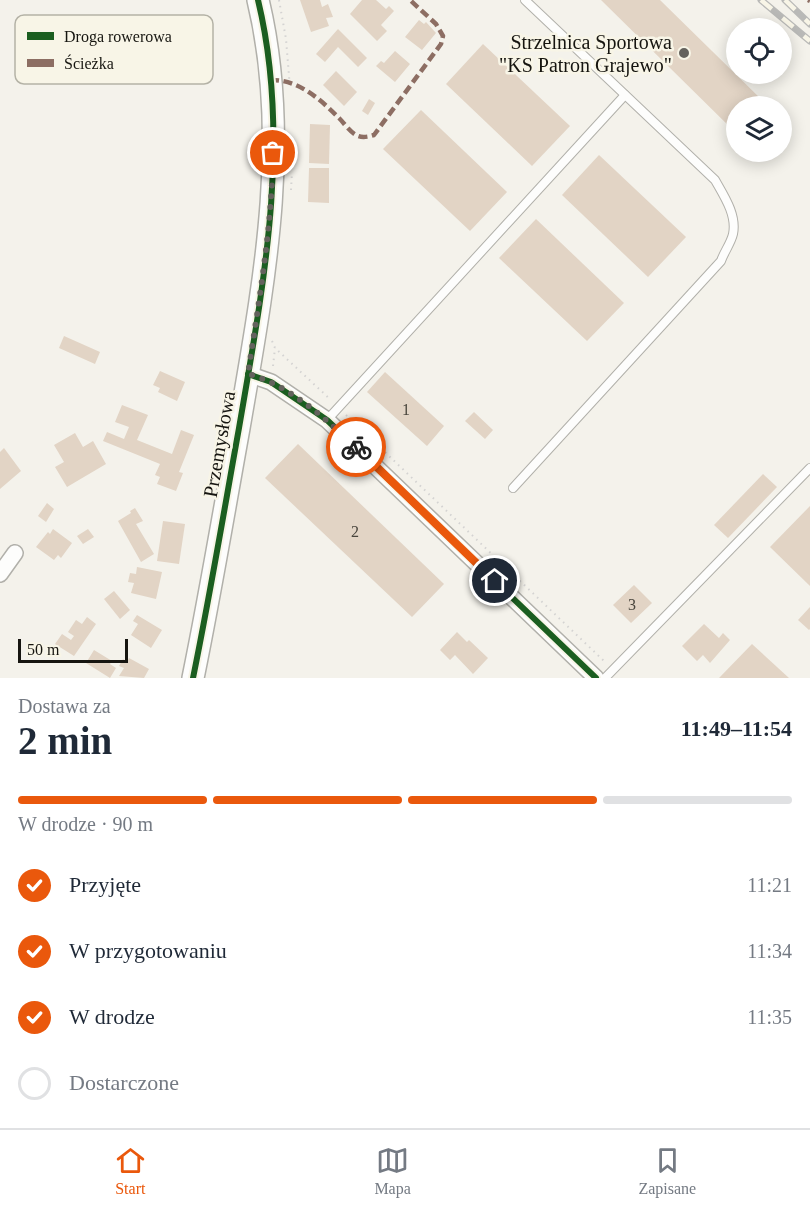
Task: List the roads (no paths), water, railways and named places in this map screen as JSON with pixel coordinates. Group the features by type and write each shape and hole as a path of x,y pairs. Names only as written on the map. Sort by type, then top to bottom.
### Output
{"street":[{"name":"Przemysłowa","path":"193,678 248,374 273,190 270,80 265,34 258,0"},
{"path":"248,374 271,382 327,420 596,678"},
{"path":"0,574 15,553"}],"lane":[{"path":"513,488 721,261 733,234 733,220 727,201 715,180 525,0"},
{"path":"327,420 625,95"},
{"path":"605,678 810,468"}],"railway":[{"path":"761,0 810,41"},
{"path":"785,0 810,24"}],"place":[{"name":"Strzelnica Sportowa \"KS Patron Grajewo\"","path":"684,53"}]}
